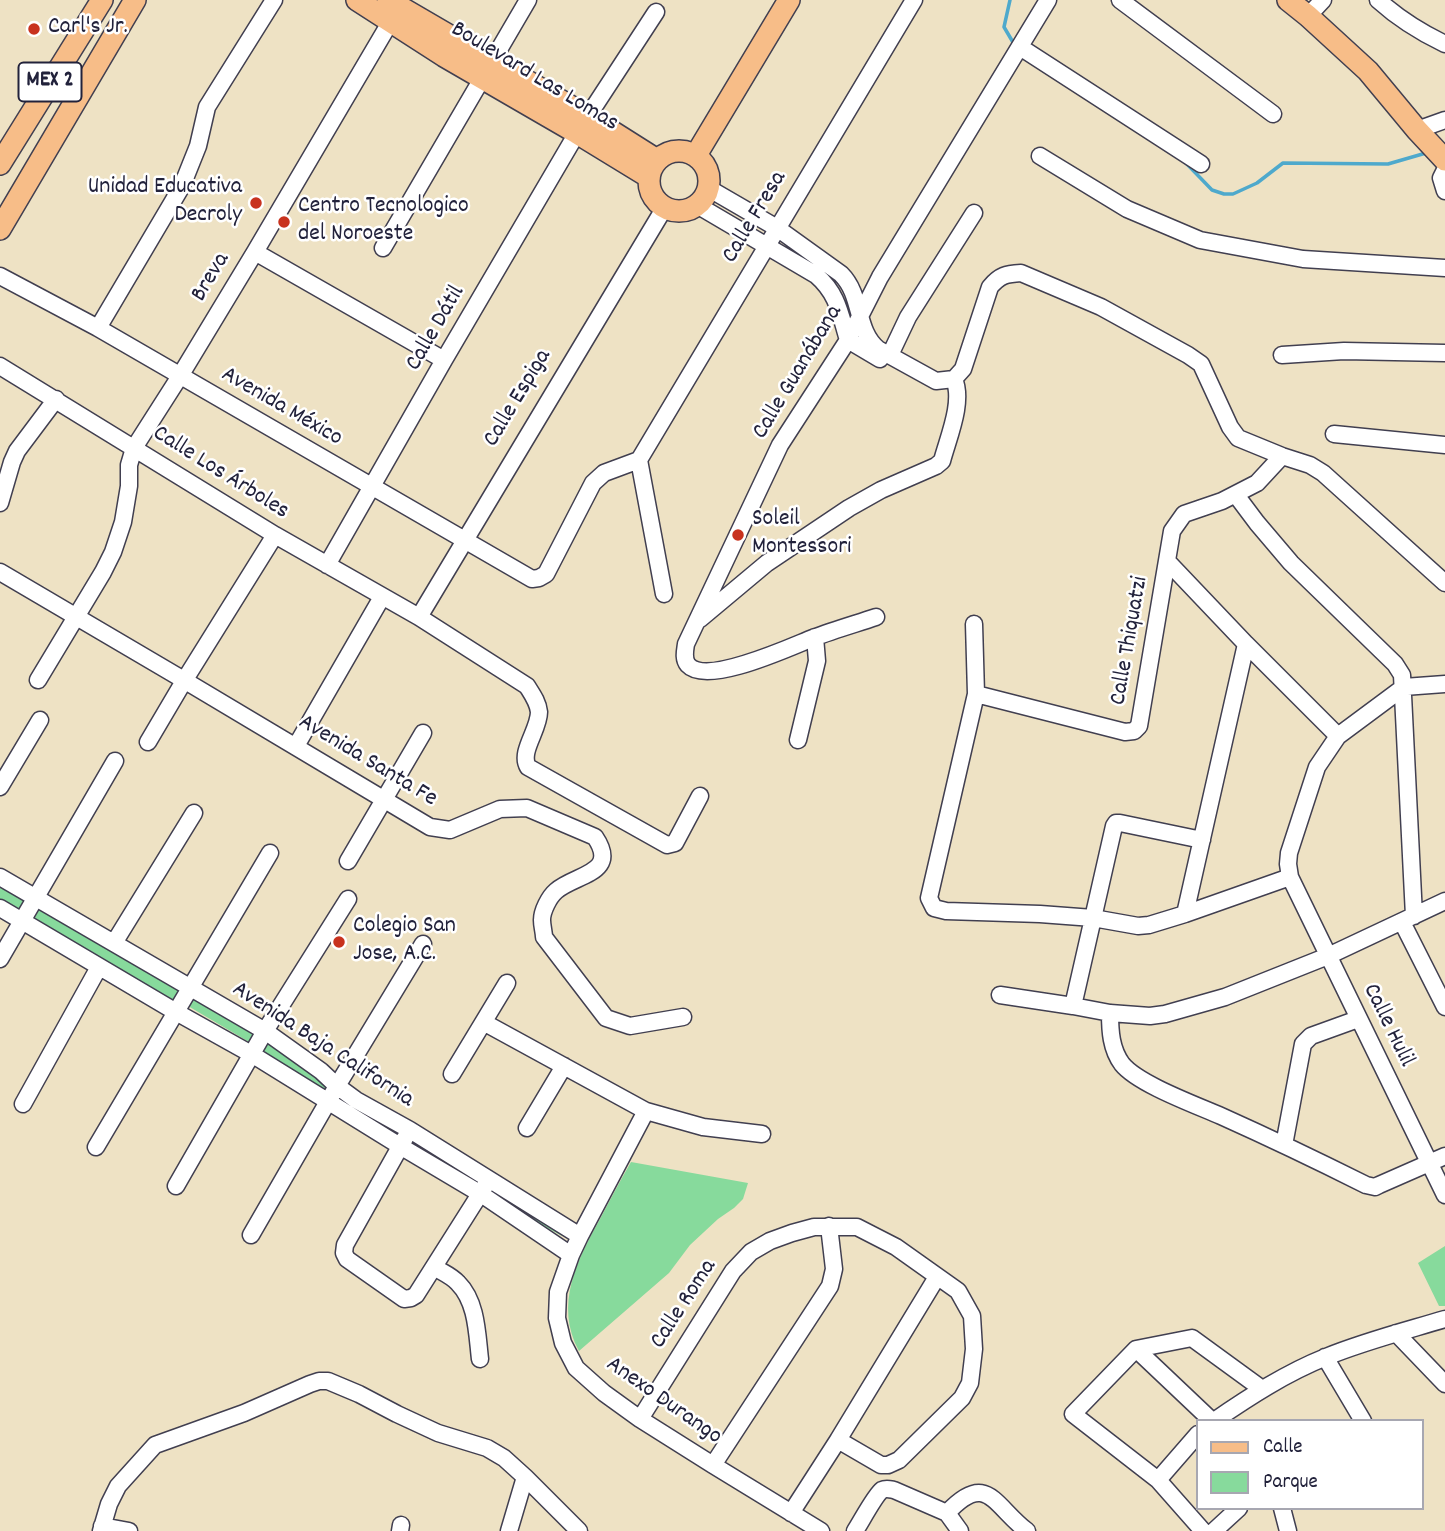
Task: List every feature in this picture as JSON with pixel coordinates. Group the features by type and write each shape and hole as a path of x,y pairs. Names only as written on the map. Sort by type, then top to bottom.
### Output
{"main road":[{"name":"MEX 2","path":"0,164 102,0"},
{"name":"MEX 2","path":"0,229 135,0"},
{"name":"Boulevard Las Lomas","path":"357,0 395,7 487,69 653,169"},
{"path":"696,155 789,0"},
{"path":"1301,6 1368,71 1444,162"},
{"path":"686,151 696,155 709,176 703,197 687,210 676,211 665,207 656,200 650,189 653,169 666,154 686,151"}],"street":[{"path":"98,328 182,186 198,146 208,107 274,0"},
{"path":"383,248 528,0"},
{"name":"Calle Fresa","path":"639,460 914,0"},
{"name":"Calle Guanábana","path":"876,617 723,670 696,670 688,664 684,656 686,644 780,445 848,340 880,276 1048,0"},
{"path":"1120,0 1273,114"},
{"path":"1301,6 1323,0"},
{"path":"1378,0 1417,31 1445,44"},
{"name":"Breva","path":"134,448 255,252 395,7"},
{"name":"Calle Dátil","path":"327,565 583,125 656,12"},
{"path":"1020,47 1201,164"},
{"path":"1421,134 1445,120"},
{"path":"1040,156 1127,209 1200,240 1303,259 1445,268"},
{"path":"1444,162 1441,178 1445,191"},
{"path":"703,197 777,228 841,274 849,282 856,297 860,317 870,342 936,381 954,379 963,369 990,287 996,279 1007,274 1021,273 1101,307 1201,364 1234,434 1282,456 1310,465 1323,473 1445,583"},
{"path":"703,197 765,246 816,275 826,284 834,297 848,340 891,365 912,368"},
{"name":"Calle Espiga","path":"419,617 665,207"},
{"path":"890,355 908,317 974,213"},
{"path":"255,252 444,360"},
{"name":"Avenida México","path":"0,276 98,328 532,579 546,574 593,483 604,473 639,460"},
{"path":"849,282 880,276"},
{"path":"1282,355 1344,351 1445,353"},
{"name":"Calle Los Árboles","path":"0,366 275,535 419,617 527,686 539,711 538,723 525,755 528,767 667,845 675,843 700,796"},
{"path":"696,623 767,563 849,508 942,461 956,408 958,394 954,379"},
{"path":"0,503 17,451 55,399"},
{"path":"1334,434 1445,445"},
{"path":"38,680 113,552 122,522 134,448"},
{"name":"Calle Thiquatzi","path":"976,694 1125,732 1134,731 1139,726 1172,531 1184,514 1236,495 1261,480 1282,456"},
{"path":"639,460 664,594"},
{"path":"1236,495 1291,563 1395,664 1402,675 1408,919 1445,1007"},
{"path":"148,742 275,535"},
{"path":"1168,562 1339,736"},
{"name":"Avenida Santa Fe","path":"0,572 430,827 450,830 500,809 527,808 595,837 601,845 601,864 594,871 556,891 547,903 542,920 544,937 606,1018 630,1026 683,1017"},
{"path":"296,746 382,597"},
{"path":"974,624 976,694 929,898 934,908 946,911 1093,918 1138,926 1185,914 1290,877 1289,853 1317,767 1339,736 1404,687 1445,684"},
{"path":"798,740 817,661 815,638"},
{"path":"1185,914 1246,644"},
{"path":"0,788 40,720"},
{"path":"348,861 423,733"},
{"path":"0,959 115,761"},
{"path":"114,943 194,813"},
{"path":"1073,1006 1116,823 1202,840"},
{"path":"96,1147 270,853"},
{"name":"Avenida Baja California","path":"0,877 265,1031 372,1110 410,1130 580,1236"},
{"name":"Calle Hulil","path":"1290,877 1445,1195"},
{"path":"176,1186 265,1031 348,900"},
{"path":"1000,995 1110,1013 1150,1016 1165,1014 1225,997 1328,956 1445,901"},
{"name":"Avenida Baja California","path":"0,908 253,1055 481,1194 572,1255"},
{"path":"251,1235 423,944"},
{"path":"23,1104 99,967"},
{"path":"452,1074 507,983"},
{"path":"1110,1013 1114,1050 1123,1065 1134,1074 1366,1185 1379,1185 1445,1156"},
{"path":"1284,1145 1303,1044 1311,1036 1359,1019"},
{"path":"485,1023 646,1111 704,1127 762,1134"},
{"path":"527,1128 564,1066"},
{"name":"Anexo Durango","path":"646,1111 580,1236 558,1292 557,1318 563,1343 576,1368 604,1394 821,1531"},
{"path":"410,1130 345,1245 344,1253 346,1259 404,1299 416,1295 489,1178"},
{"path":"713,1465 830,1286 834,1269 829,1226"},
{"name":"Calle Roma","path":"640,1419 733,1270 751,1252 770,1241 814,1227 856,1227 896,1247 958,1291 972,1316 974,1349 970,1382 962,1398 899,1460 881,1465 838,1440"},
{"path":"434,1267 457,1281 468,1295 481,1359"},
{"path":"791,1513 937,1277"},
{"path":"1216,1419 1262,1389 1325,1357 1445,1319"},
{"path":"1396,1333 1445,1384"},
{"path":"1203,1531 1158,1480 1073,1414 1136,1349 1192,1338 1262,1389"},
{"path":"1136,1349 1211,1419"},
{"path":"1325,1357 1362,1419"},
{"path":"129,1531 101,1528 118,1486 155,1445 244,1413 319,1381 328,1381 438,1433 487,1448 504,1458 579,1531"},
{"path":"1158,1480 1196,1436"},
{"path":"509,1531 525,1477"},
{"path":"855,1531 882,1490 887,1489 947,1513 960,1531"},
{"path":"947,1513 960,1499 974,1492 984,1493 1027,1531"},
{"path":"1214,1531 1237,1510"},
{"path":"1283,1510 1288,1531"}],"green space":[{"path":"0,883 26,898 19,911 0,900"},
{"path":"40,908 180,991 173,1002 34,919"},
{"path":"193,997 254,1033 249,1042 188,1006"},
{"path":"269,1038 330,1087 326,1095 261,1051"},
{"path":"631,1162 748,1183 743,1199 690,1245 669,1273 579,1351 568,1317 571,1283 584,1250"},
{"path":"493,1188 558,1229 562,1236 522,1214 490,1191"},
{"path":"1445,1246 1445,1306 1439,1306 1418,1263"}],"waterway":[{"path":"1010,0 1004,27 1014,44"},
{"path":"1184,161 1212,190 1233,194 1257,183 1283,163 1388,164 1426,153"}],"place":[{"name":"Carl's Jr.","path":"34,29"},
{"name":"Unidad Educativa Decroly","path":"256,203"},
{"name":"Centro Tecnologico del Noroeste","path":"284,222"},
{"name":"Soleil Montessori","path":"738,535"},
{"name":"Colegio San Jose, A.C.","path":"339,942"}]}
